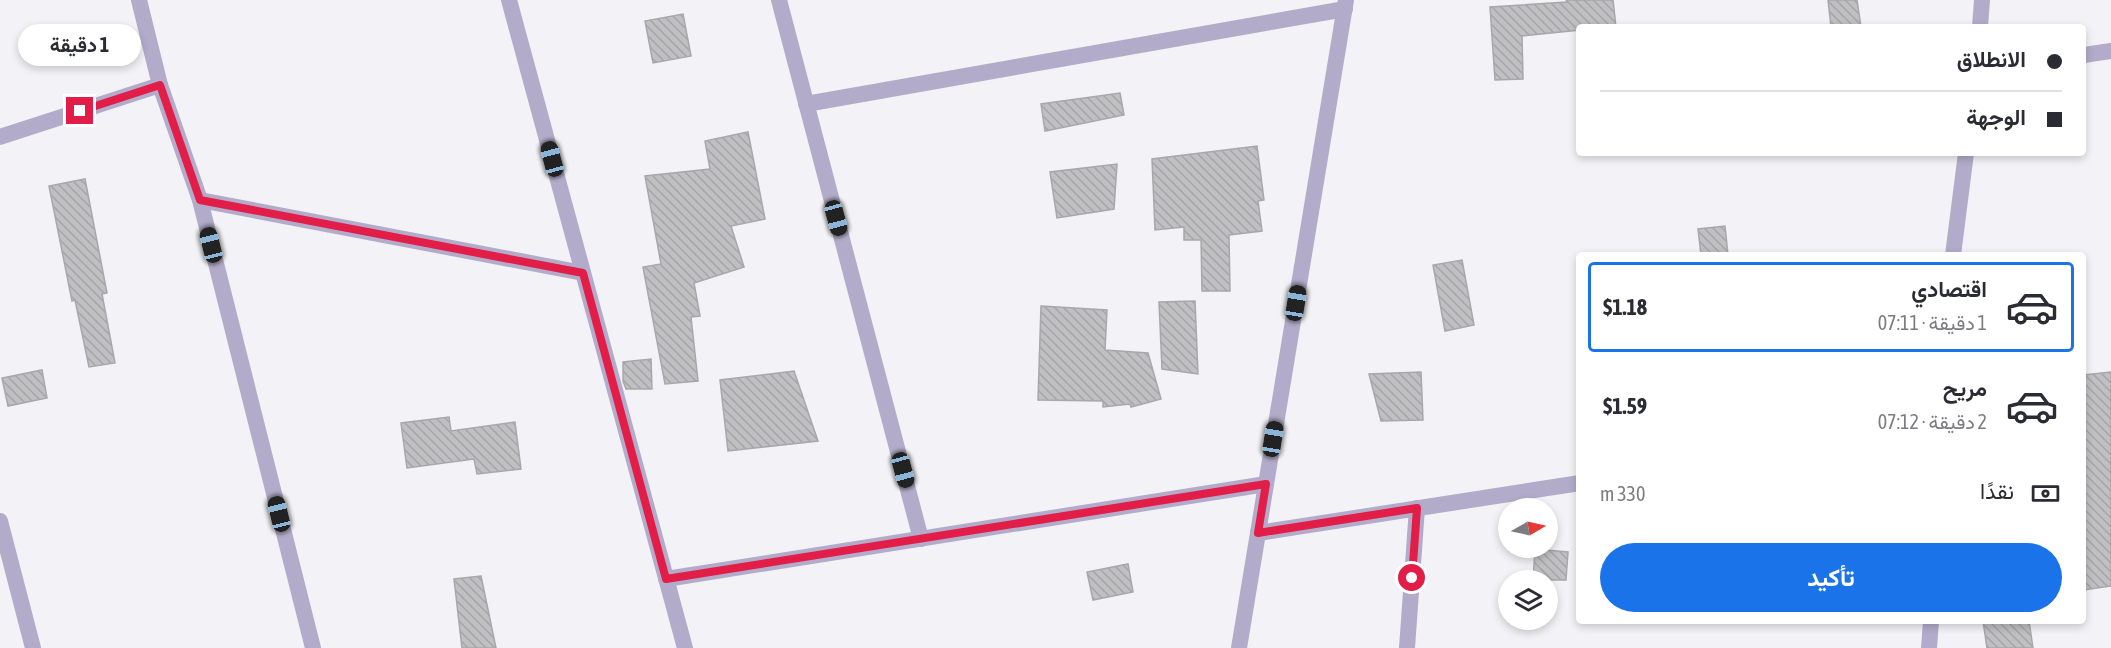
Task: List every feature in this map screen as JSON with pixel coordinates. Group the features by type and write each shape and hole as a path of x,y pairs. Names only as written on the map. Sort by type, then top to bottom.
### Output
{"street":[{"path":"139,0 160,85 200,200 313,648"},
{"path":"509,0 685,648"},
{"path":"779,0 921,539"},
{"path":"1980,24 1982,0"},
{"path":"806,104 1346,4 1239,648"},
{"path":"2086,56 2111,51"},
{"path":"0,137 160,85"},
{"path":"1953,252 1966,156"},
{"path":"200,200 583,273"},
{"path":"666,579 1266,484"},
{"path":"1258,533 1576,484"},
{"path":"1407,648 1417,508"},
{"path":"0,521 33,648"},
{"path":"1929,648 1931,624"}],"building":[{"path":"1566,0 1613,0 1616,24 1576,24 1576,30 1522,36 1523,79 1495,80 1490,7 1567,2"},
{"path":"1828,0 1857,0 1861,24 1831,24"},
{"path":"683,14 691,56 653,63 645,21"},
{"path":"1120,93 1124,115 1045,131 1041,104"},
{"path":"748,132 765,219 731,226 744,267 694,283 700,316 691,317 698,381 665,384 643,267 661,264 645,176 710,169 705,141"},
{"path":"1257,146 1264,200 1258,201 1262,231 1229,235 1230,291 1202,291 1201,240 1184,240 1184,227 1155,230 1152,159"},
{"path":"1117,164 1114,209 1057,218 1050,172"},
{"path":"85,179 107,293 102,294 115,363 89,367 75,300 72,301 49,186"},
{"path":"1725,226 1728,252 1701,252 1698,229"},
{"path":"1462,260 1474,325 1445,331 1433,265"},
{"path":"1195,301 1198,374 1162,369 1159,302"},
{"path":"1041,306 1107,310 1105,350 1148,353 1161,399 1131,407 1130,404 1103,407 1103,401 1038,400"},
{"path":"651,359 652,389 626,389 623,381 623,362"},
{"path":"42,370 47,398 8,406 2,378"},
{"path":"794,371 818,441 728,451 720,380"},
{"path":"1421,372 1423,420 1381,421 1369,374"},
{"path":"2111,372 2111,586 2086,590 2086,375"},
{"path":"449,417 451,431 515,422 521,469 477,474 474,459 407,468 401,423"},
{"path":"1558,551 1568,552 1566,580 1558,580 1558,570 1534,570 1534,558 1558,558"},
{"path":"1128,564 1133,592 1093,600 1087,572"},
{"path":"481,576 496,648 462,648 454,579"},
{"path":"1983,624 2029,624 2033,648 1987,648"}],"route":[{"path":"80,111 160,85 200,200 583,273 666,579 1266,484 1258,533 1417,508 1412,578"}]}
